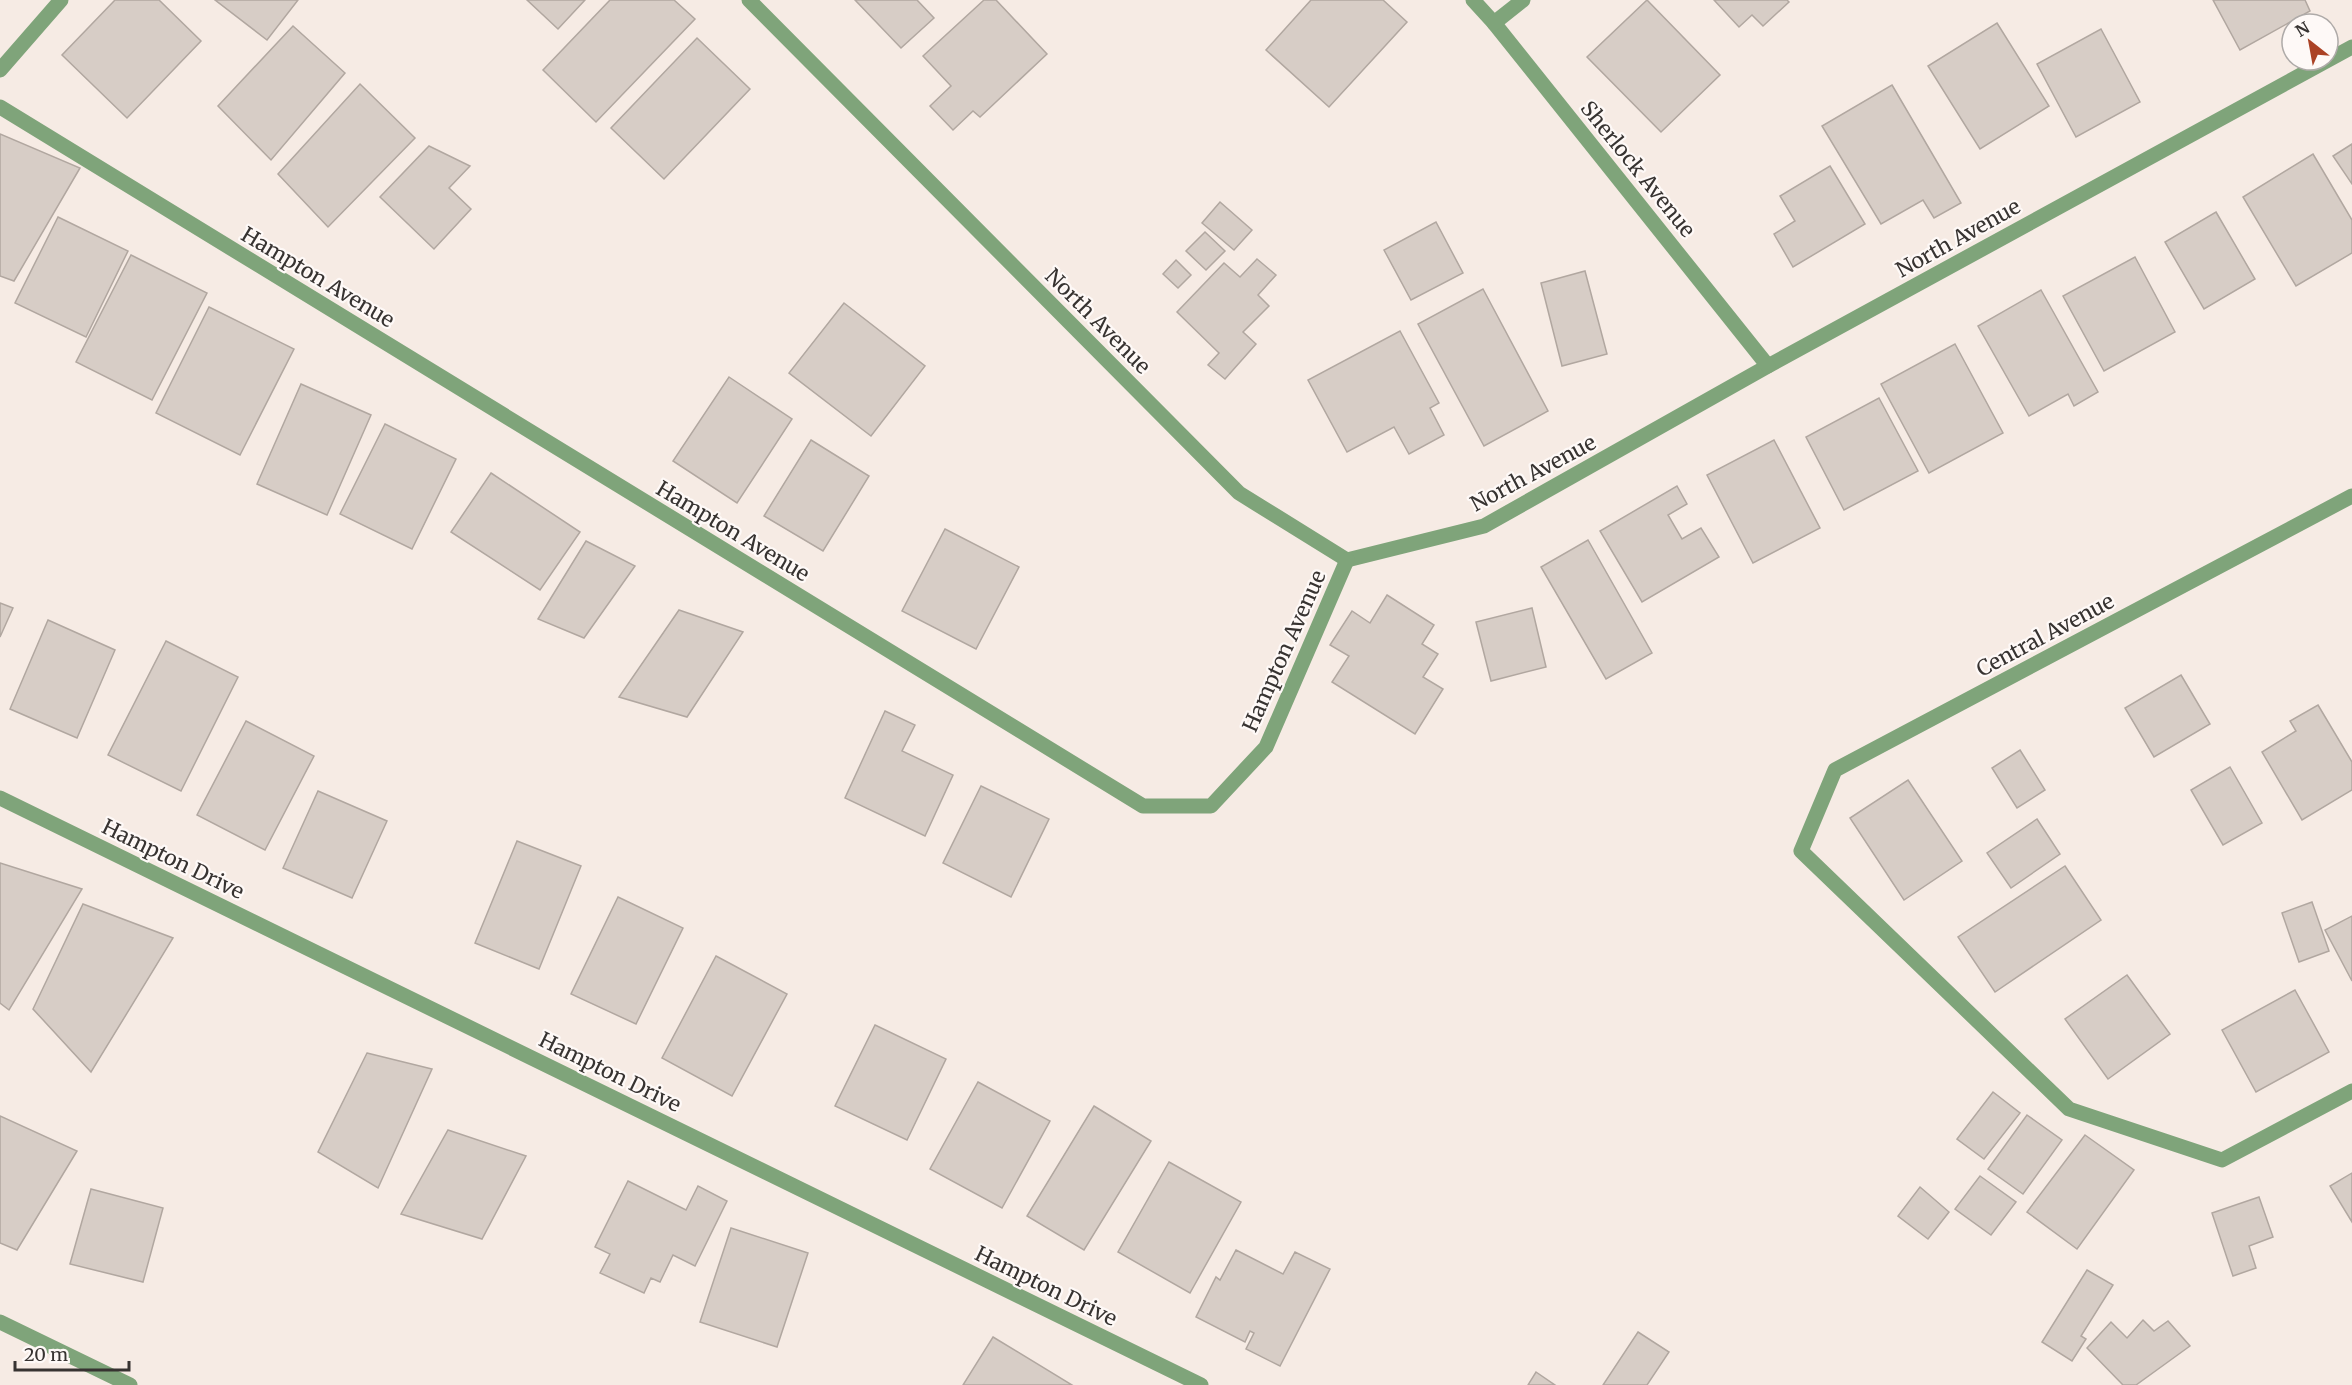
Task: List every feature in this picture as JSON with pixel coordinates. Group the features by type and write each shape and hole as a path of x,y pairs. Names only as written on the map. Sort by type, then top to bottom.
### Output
{"street":[{"path":"0,70 61,0"},
{"name":"North Avenue","path":"749,0 1239,493 1347,560 1485,526 1768,366 2352,47"},
{"name":"Sherlock Avenue","path":"1473,0 1494,23 1768,366"},
{"path":"1494,23 1523,0"},
{"name":"Hampton Avenue","path":"0,107 1143,806 1211,806 1266,747 1347,560"},
{"name":"Central Avenue","path":"2352,496 1835,770 1801,851 2068,1109 2222,1160 2352,1091"},
{"name":"Hampton Drive","path":"0,798 1201,1385"},
{"path":"0,1322 130,1385"}],"building":[{"path":"115,0 159,0 201,41 127,118 62,55"},
{"path":"215,0 298,0 267,40"},
{"path":"527,0 585,0 558,29"},
{"path":"610,0 674,0 695,19 596,122 543,70"},
{"path":"855,0 917,0 934,18 901,48"},
{"path":"984,0 996,0 1047,54 980,117 973,111 953,130 930,106 951,86 923,56"},
{"path":"1311,0 1383,0 1407,22 1329,107 1266,50"},
{"path":"1647,0 1720,75 1661,132 1587,57"},
{"path":"1714,0 1787,0 1789,2 1763,26 1752,15 1739,27"},
{"path":"2213,0 2305,0 2310,11 2280,12 2280,28 2240,50"},
{"path":"1997,23 2049,106 1980,149 1928,66"},
{"path":"293,26 345,73 271,160 218,106"},
{"path":"2101,29 2140,102 2076,137 2037,64"},
{"path":"697,38 750,89 664,179 611,128"},
{"path":"360,84 415,138 328,227 278,174"},
{"path":"1892,85 1961,203 1934,218 1923,200 1881,224 1822,126"},
{"path":"0,134 80,168 14,281 0,276"},
{"path":"2352,144 2352,184 2333,156"},
{"path":"429,146 470,166 449,188 471,209 434,249 380,197"},
{"path":"2313,154 2352,220 2352,253 2296,286 2243,197"},
{"path":"1830,166 1865,224 1793,267 1774,234 1795,221 1780,196"},
{"path":"1220,202 1252,230 1234,250 1202,223"},
{"path":"2216,212 2255,279 2204,309 2165,242"},
{"path":"58,217 128,251 86,337 15,303"},
{"path":"1436,222 1463,273 1411,300 1384,250"},
{"path":"1205,232 1225,251 1206,270 1186,251"},
{"path":"131,255 207,293 152,400 76,362"},
{"path":"2135,257 2175,332 2104,371 2063,296"},
{"path":"1257,259 1276,275 1258,295 1269,306 1243,332 1256,344 1225,379 1208,365 1219,353 1177,312 1224,263 1240,277"},
{"path":"1176,260 1191,275 1178,288 1163,274"},
{"path":"1585,271 1607,354 1562,366 1541,283"},
{"path":"1483,289 1548,411 1484,446 1418,324"},
{"path":"2041,290 2098,392 2074,406 2068,394 2029,416 1978,326"},
{"path":"844,303 925,366 871,436 789,373"},
{"path":"209,307 294,349 240,455 156,413"},
{"path":"1400,331 1439,403 1430,408 1444,435 1409,454 1394,427 1347,452 1308,380"},
{"path":"1955,344 2003,433 1929,473 1881,384"},
{"path":"729,377 792,419 737,503 673,461"},
{"path":"301,384 371,415 327,515 257,484"},
{"path":"1879,398 1918,471 1844,510 1806,437"},
{"path":"385,424 456,459 412,549 340,514"},
{"path":"811,440 869,476 823,551 764,516"},
{"path":"1774,440 1820,528 1753,563 1707,475"},
{"path":"491,473 580,532 540,590 451,532"},
{"path":"1677,486 1687,504 1668,515 1682,539 1701,528 1719,557 1642,602 1600,531"},
{"path":"945,529 1019,567 976,649 902,611"},
{"path":"1588,540 1652,653 1606,679 1541,567"},
{"path":"586,541 635,566 584,638 538,619"},
{"path":"1387,595 1434,625 1422,644 1438,654 1423,677 1443,689 1415,734 1332,682 1349,656 1330,645 1352,611 1370,623"},
{"path":"0,603 13,608 0,637"},
{"path":"1532,608 1546,667 1491,681 1476,622"},
{"path":"679,610 743,632 687,717 619,697"},
{"path":"48,620 115,650 77,738 10,709"},
{"path":"166,641 238,677 181,791 108,755"},
{"path":"2181,675 2210,724 2154,757 2125,708"},
{"path":"2318,705 2352,762 2352,790 2302,820 2262,752 2296,731 2290,721"},
{"path":"885,711 915,725 902,751 953,775 925,836 845,798"},
{"path":"246,721 314,756 265,850 197,815"},
{"path":"2020,750 2045,790 2017,808 1992,768"},
{"path":"2230,767 2262,823 2223,845 2191,790"},
{"path":"1908,780 1962,861 1904,900 1850,818"},
{"path":"981,786 1049,819 1011,897 943,863"},
{"path":"318,791 387,821 352,898 283,868"},
{"path":"2037,819 2060,854 2011,888 1987,853"},
{"path":"517,841 581,866 539,969 475,943"},
{"path":"0,863 82,889 9,1010 0,1003"},
{"path":"2065,866 2101,920 1995,992 1958,937"},
{"path":"618,897 683,928 636,1024 571,994"},
{"path":"2312,902 2329,951 2299,962 2282,913"},
{"path":"83,904 173,938 91,1072 33,1009"},
{"path":"2352,916 2352,981 2325,930"},
{"path":"716,956 787,994 732,1096 662,1058"},
{"path":"2127,975 2170,1034 2108,1079 2065,1019"},
{"path":"2295,990 2329,1052 2256,1092 2222,1030"},
{"path":"875,1025 946,1059 907,1140 835,1106"},
{"path":"367,1053 432,1069 378,1188 318,1152"},
{"path":"978,1082 1050,1121 1002,1208 930,1169"},
{"path":"1993,1092 2020,1113 1984,1159 1957,1139"},
{"path":"1094,1106 1151,1141 1084,1250 1027,1216"},
{"path":"2027,1115 2062,1140 2023,1194 1988,1169"},
{"path":"0,1116 77,1151 17,1250 0,1243"},
{"path":"448,1130 526,1156 482,1239 401,1214"},
{"path":"2085,1135 2134,1170 2077,1249 2027,1212"},
{"path":"1169,1162 1241,1202 1190,1293 1118,1252"},
{"path":"2352,1173 2352,1222 2330,1186"},
{"path":"1980,1176 2016,1202 1991,1235 1955,1209"},
{"path":"628,1181 686,1210 698,1186 727,1201 695,1266 673,1255 660,1282 651,1278 644,1293 600,1273 610,1254 595,1247"},
{"path":"1920,1187 1949,1212 1928,1239 1898,1216"},
{"path":"91,1189 163,1208 143,1282 70,1264"},
{"path":"2259,1197 2273,1237 2249,1246 2256,1268 2233,1276 2212,1213"},
{"path":"731,1228 808,1253 777,1347 700,1322"},
{"path":"1236,1250 1283,1274 1295,1252 1330,1269 1280,1366 1246,1349 1254,1333 1250,1331 1245,1342 1196,1317 1216,1277 1220,1280"},
{"path":"2087,1270 2113,1285 2081,1336 2086,1339 2072,1361 2042,1342"},
{"path":"2143,1320 2154,1331 2168,1321 2190,1346 2136,1385 2123,1385 2087,1348 2111,1322 2127,1338"},
{"path":"1638,1332 1669,1352 1647,1385 1603,1385"},
{"path":"993,1337 1072,1385 963,1385"},
{"path":"1536,1372 1555,1385 1528,1385"}]}
